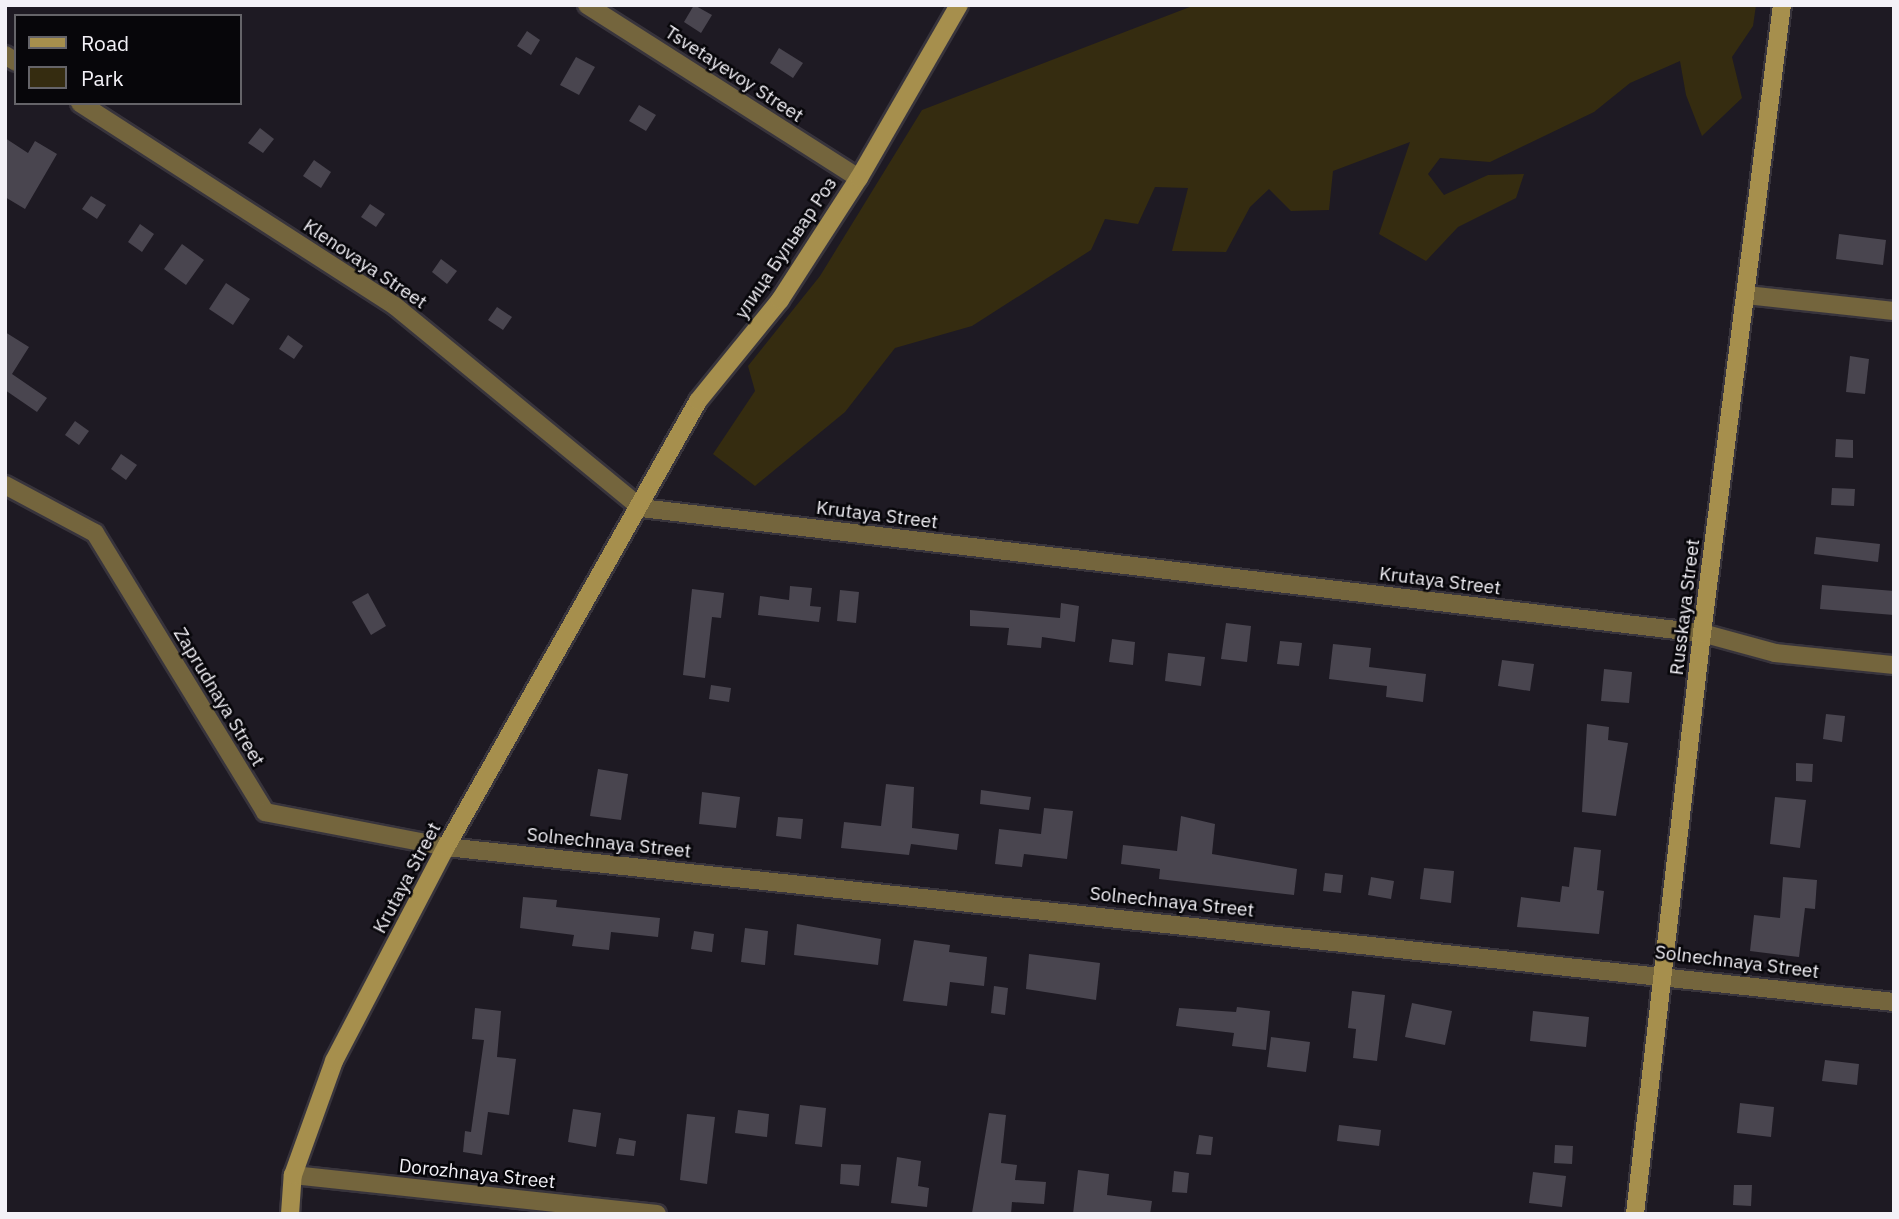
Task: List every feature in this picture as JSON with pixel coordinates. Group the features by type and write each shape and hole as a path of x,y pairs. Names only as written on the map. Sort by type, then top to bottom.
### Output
{"street":[{"name":"Tsvetayevoy Street","path":"587,5 859,178"},
{"name":"улица Бульвар Роз","path":"641,509 698,401 780,300 859,178 959,5"},
{"name":"Russkaya Street","path":"1635,1214 1666,974 1702,633 1782,5"},
{"name":"Klenovaya Street","path":"83,105 395,306 641,509"},
{"path":"1746,295 1894,311"},
{"name":"Zaprudnaya Street","path":"5,485 95,533 265,812 446,847"},
{"name":"Krutaya Street","path":"290,1214 293,1175 334,1061 446,847 641,509 1702,633 1775,653 1894,665"},
{"name":"Solnechnaya Street","path":"446,847 1666,974 1894,1002"},
{"name":"Dorozhnaya Street","path":"293,1175 657,1214"}],"green space":[{"path":"1195,5 1756,5 1753,26 1732,57 1742,98 1702,136 1686,95 1680,61 1630,83 1594,112 1490,162 1440,158 1428,174 1444,195 1488,175 1524,174 1516,198 1458,227 1426,261 1379,234 1410,142 1333,171 1329,210 1291,211 1269,189 1250,207 1226,252 1172,251 1188,188 1155,187 1138,224 1105,219 1091,250 972,326 895,348 845,412 755,486 713,454 755,391 748,366 820,276 922,110"}],"building":[{"path":"694,5 712,15 701,33 684,22"},
{"path":"527,31 540,40 531,55 517,46"},
{"path":"779,48 803,63 793,78 770,63"},
{"path":"576,57 595,67 579,95 560,85"},
{"path":"639,105 656,115 646,131 629,121"},
{"path":"260,128 274,139 263,153 248,143"},
{"path":"5,138 28,153 35,141 57,154 25,209 5,197"},
{"path":"314,160 331,172 321,188 303,176"},
{"path":"91,196 106,205 97,219 82,209"},
{"path":"370,204 385,214 376,227 361,217"},
{"path":"140,224 154,234 142,252 128,242"},
{"path":"1839,234 1886,240 1883,265 1836,259"},
{"path":"182,244 204,260 186,285 164,269"},
{"path":"441,259 457,271 447,284 432,272"},
{"path":"226,283 250,299 233,325 209,309"},
{"path":"497,307 512,317 503,330 488,320"},
{"path":"5,332 29,347 12,374 47,398 37,412 5,390"},
{"path":"288,335 303,346 294,359 279,349"},
{"path":"1850,356 1869,359 1865,394 1846,392"},
{"path":"75,421 89,431 79,445 65,435"},
{"path":"1836,439 1853,440 1853,458 1835,457"},
{"path":"121,454 137,465 126,480 111,469"},
{"path":"1832,488 1855,489 1854,506 1831,505"},
{"path":"1816,537 1880,544 1878,562 1814,554"},
{"path":"1822,585 1894,591 1894,615 1820,609"},
{"path":"790,586 812,588 810,606 821,607 819,622 758,615 760,596 789,600"},
{"path":"692,589 724,593 721,618 712,617 705,678 683,675"},
{"path":"840,590 859,592 856,623 837,621"},
{"path":"368,593 386,626 371,635 352,602"},
{"path":"1061,603 1079,606 1075,642 1042,637 1041,648 1007,645 1009,628 970,626 970,610 1060,618"},
{"path":"1226,623 1251,626 1247,662 1221,659"},
{"path":"1112,639 1135,642 1133,665 1109,662"},
{"path":"1280,641 1302,643 1299,666 1277,664"},
{"path":"1333,644 1371,648 1369,667 1426,674 1423,702 1386,697 1387,686 1329,679"},
{"path":"1168,653 1205,657 1201,686 1165,681"},
{"path":"1502,660 1534,664 1530,691 1498,686"},
{"path":"1604,669 1632,672 1629,703 1601,701"},
{"path":"711,685 731,688 729,702 709,699"},
{"path":"1826,714 1845,716 1842,742 1823,739"},
{"path":"1587,724 1609,727 1608,740 1628,743 1616,816 1582,812"},
{"path":"1796,763 1813,764 1812,782 1796,781"},
{"path":"598,769 628,774 621,820 590,816"},
{"path":"886,784 914,787 912,828 959,834 957,850 911,844 909,855 841,848 844,822 881,826"},
{"path":"981,790 1031,797 1029,810 980,804"},
{"path":"702,792 740,797 736,828 699,824"},
{"path":"1775,797 1806,800 1800,848 1770,844"},
{"path":"1044,808 1073,811 1067,859 1024,854 1022,867 995,864 999,829 1041,834"},
{"path":"1181,816 1215,824 1212,854 1297,869 1294,895 1159,879 1160,869 1121,864 1123,845 1177,851"},
{"path":"778,817 803,819 801,839 776,836"},
{"path":"1574,847 1601,850 1597,890 1604,891 1599,934 1517,927 1521,897 1560,902 1562,886 1569,887"},
{"path":"1424,868 1454,871 1451,903 1420,899"},
{"path":"1325,873 1343,875 1341,893 1323,891"},
{"path":"1371,877 1394,881 1391,899 1368,895"},
{"path":"1783,877 1817,880 1815,909 1805,908 1799,957 1750,951 1754,915 1780,918"},
{"path":"523,897 557,900 556,907 660,918 658,937 611,932 609,950 572,946 574,935 520,928"},
{"path":"797,924 881,939 878,965 794,955"},
{"path":"745,928 768,931 765,965 741,962"},
{"path":"694,931 714,934 712,952 691,949"},
{"path":"914,940 950,945 949,952 987,957 984,986 950,982 947,1006 903,1001"},
{"path":"1029,954 1100,963 1096,1000 1026,989"},
{"path":"994,986 1008,988 1005,1015 991,1013"},
{"path":"1352,991 1385,995 1377,1061 1353,1058 1356,1029 1348,1028"},
{"path":"1412,1003 1452,1011 1445,1045 1405,1037"},
{"path":"1237,1007 1270,1011 1266,1050 1232,1046 1234,1033 1176,1026 1179,1008 1236,1012"},
{"path":"475,1008 501,1011 497,1057 516,1059 509,1115 488,1112 482,1155 463,1152 465,1131 471,1132 484,1040 472,1039"},
{"path":"1533,1011 1589,1017 1586,1047 1530,1041"},
{"path":"1271,1037 1310,1042 1306,1072 1267,1067"},
{"path":"1825,1060 1859,1064 1857,1085 1822,1081"},
{"path":"1740,1103 1774,1107 1771,1137 1737,1133"},
{"path":"800,1105 826,1108 822,1147 795,1144"},
{"path":"573,1109 601,1113 596,1147 568,1142"},
{"path":"738,1110 769,1114 767,1137 735,1133"},
{"path":"989,1113 1006,1115 1001,1163 1017,1165 1015,1180 1046,1182 1044,1204 1012,1202 1011,1214 972,1213"},
{"path":"687,1114 715,1117 707,1184 680,1180"},
{"path":"1339,1125 1381,1130 1379,1146 1337,1141"},
{"path":"1199,1135 1213,1137 1211,1155 1196,1154"},
{"path":"619,1138 636,1141 634,1156 616,1154"},
{"path":"1555,1145 1573,1146 1572,1164 1554,1163"},
{"path":"897,1157 921,1161 918,1186 929,1188 927,1207 891,1203"},
{"path":"841,1164 861,1165 859,1186 840,1184"},
{"path":"1078,1170 1109,1174 1107,1195 1152,1201 1150,1214 1073,1214"},
{"path":"1174,1171 1189,1173 1187,1193 1172,1192"},
{"path":"1533,1172 1566,1176 1562,1207 1529,1203"},
{"path":"1734,1185 1752,1185 1751,1206 1733,1205"}]}
